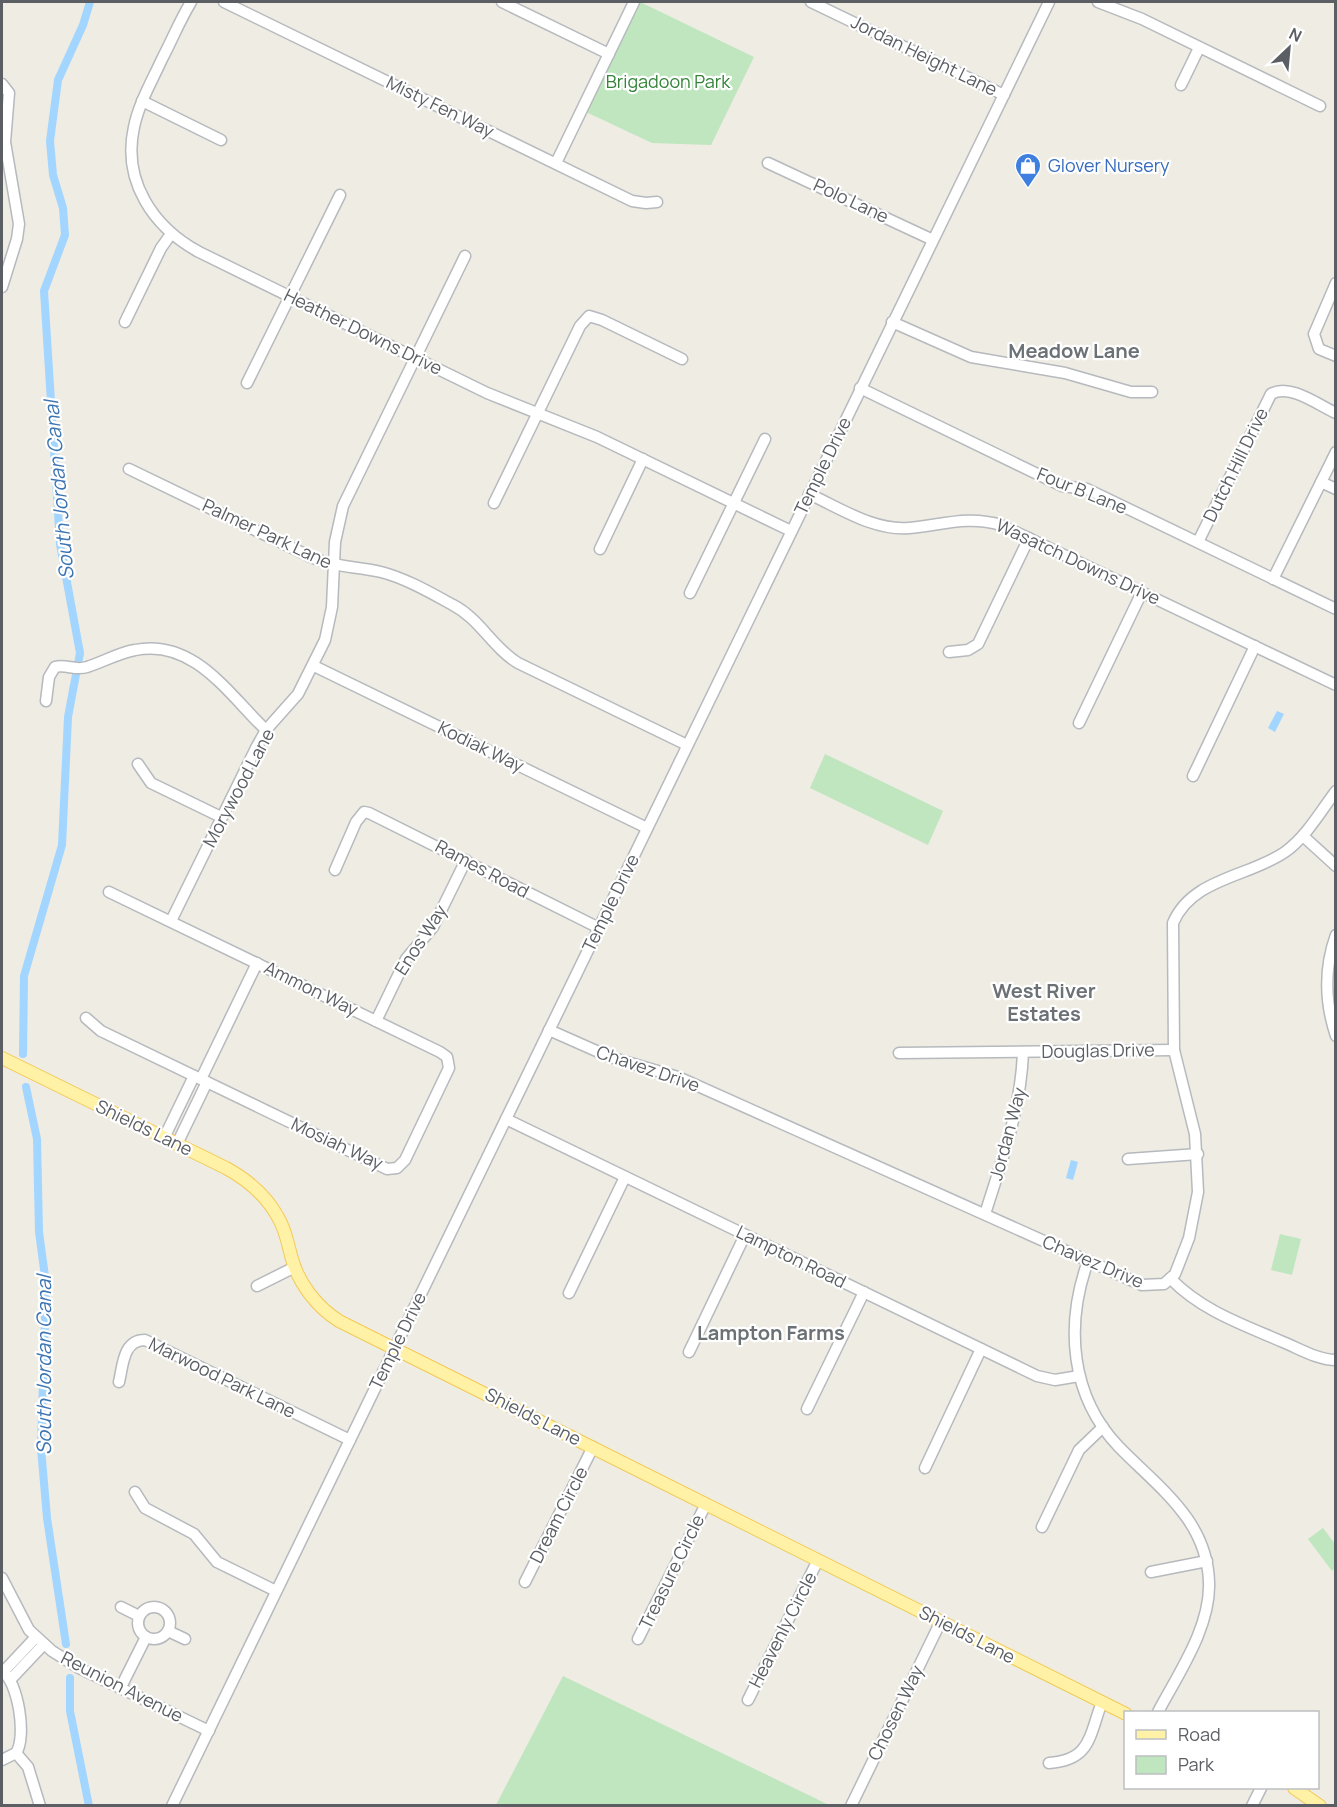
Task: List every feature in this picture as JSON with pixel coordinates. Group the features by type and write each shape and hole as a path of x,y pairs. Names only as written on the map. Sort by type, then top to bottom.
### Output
{"main road":[{"name":"Shields Lane","path":"2,1058 235,1173 261,1193 283,1227 295,1268 312,1296 333,1317 1124,1713"},
{"path":"1295,1789 1320,1806"}],"street":[{"name":"Heather Downs Drive","path":"191,2 142,101 132,140 135,176 144,200 171,234 199,252 487,393 643,459 791,531"},
{"name":"Misty Fen Way","path":"224,2 632,201 657,202"},
{"path":"502,2 609,54"},
{"path":"556,163 634,2"},
{"name":"Jordan Height Lane","path":"811,2 1004,95"},
{"name":"Temple Drive","path":"172,1806 1049,2"},
{"path":"1098,2 1142,20 1320,106"},
{"path":"1181,85 1199,48"},
{"path":"2,84 9,93 4,142 19,232 2,282"},
{"path":"142,101 222,140"},
{"name":"Polo Lane","path":"768,163 933,240"},
{"path":"2,198 14,195"},
{"path":"247,383 340,195"},
{"path":"125,322 161,248 171,234"},
{"name":"Morywood Lane","path":"171,921 266,730 298,694 314,666 330,624 334,542 343,506 465,256"},
{"path":"1335,283 1332,302 1314,334 1319,349 1335,356"},
{"path":"494,503 580,326 589,316 603,320 682,359"},
{"path":"892,322 971,357 1065,373 1131,392 1152,392"},
{"name":"Four B Lane","path":"860,388 1062,486 1087,489 1335,609"},
{"name":"Dutch Hill Drive","path":"1198,542 1271,394 1276,391 1290,391 1335,413"},
{"path":"690,593 765,439"},
{"path":"1273,579 1335,452"},
{"path":"600,549 643,459"},
{"name":"Palmer Park Lane","path":"129,469 333,566 384,573 453,605 474,619 507,656 687,745"},
{"path":"1321,482 1335,489"},
{"name":"Wasatch Downs Drive","path":"809,494 861,519 885,526 909,528 952,520 976,519 1001,525 1335,685"},
{"path":"949,652 969,650 978,644 1029,538"},
{"path":"1079,723 1142,592"},
{"path":"1193,776 1255,646"},
{"path":"46,701 51,671 60,666 78,668 135,650 174,652 209,670 266,730"},
{"name":"Kodiak Way","path":"314,666 647,828"},
{"path":"138,764 151,783 221,817"},
{"name":"Chavez Drive","path":"549,1030 610,1057 678,1077 1088,1261 1149,1286 1164,1284 1171,1279 1183,1256 1194,1216 1198,1154 1192,1114 1174,1050 1172,933 1176,918 1201,891 1264,865 1303,836 1335,791"},
{"name":"Rames Road","path":"335,870 356,822 364,813 375,815 599,928"},
{"path":"1303,836 1335,866"},
{"name":"Enos Way","path":"376,1021 406,959 433,927 466,860"},
{"name":"Ammon Way","path":"110,892 440,1052 448,1061"},
{"path":"1335,935 1328,964 1327,1000 1335,1036"},
{"path":"164,1138 200,1079 257,963"},
{"path":"86,1018 101,1031 200,1079"},
{"name":"Douglas Drive","path":"899,1053 1174,1050"},
{"name":"Jordan Way","path":"985,1214 1017,1114 1022,1083 1023,1052"},
{"name":"Mosiah Way","path":"200,1079 392,1169 405,1160 448,1072 448,1061"},
{"path":"177,1144 200,1079"},
{"name":"Lampton Road","path":"506,1119 1046,1379 1065,1380 1079,1376"},
{"path":"1128,1160 1198,1154"},
{"path":"569,1293 625,1177"},
{"path":"689,1352 745,1235"},
{"path":"1088,1261 1080,1286 1074,1318 1075,1355 1079,1376 1103,1427 1186,1514 1203,1544 1207,1561 1209,1584 1204,1616 1159,1711"},
{"path":"256,1286 295,1268"},
{"path":"1171,1279 1193,1299 1223,1316 1316,1356 1335,1360"},
{"path":"807,1409 864,1292"},
{"name":"Marwood Park Lane","path":"119,1382 127,1348 135,1341 145,1340 350,1440"},
{"path":"925,1468 981,1349"},
{"path":"1042,1527 1079,1450 1103,1427"},
{"name":"Dream Circle","path":"525,1582 593,1447"},
{"path":"135,1492 145,1508 194,1534 217,1562 276,1591"},
{"name":"Treasure Circle","path":"639,1639 706,1504"},
{"name":"Heavenly Circle","path":"748,1700 818,1560"},
{"path":"1151,1572 1207,1561"},
{"name":"Reunion Avenue","path":"2,1578 19,1614 40,1641 79,1668 209,1731"},
{"path":"121,1607 139,1616"},
{"path":"151,1607 161,1609 168,1616 168,1631 160,1638 146,1637 138,1626 139,1616 151,1607"},
{"name":"Chosen Way","path":"851,1806 941,1621"},
{"path":"168,1631 185,1639"},
{"path":"121,1687 146,1637"},
{"path":"2,1760 16,1753 22,1737 5,1674 40,1641"},
{"path":"1049,1763 1066,1762 1078,1756 1088,1739 1102,1702"},
{"path":"16,1753 28,1767 40,1806"},
{"path":"1252,1806 1260,1789"}],"green space":[{"name":"Brigadoon Park","path":"640,2 754,57 711,145 652,143 586,112"},
{"path":"825,754 943,811 928,845 810,788"},
{"path":"1280,1234 1301,1239 1292,1275 1271,1270"},
{"path":"1323,1528 1335,1544 1335,1568 1332,1571 1308,1539"},
{"path":"563,1676 829,1805 496,1805"}],"water":[{"path":"1277,711 1284,714 1275,732 1268,728"},
{"path":"1071,1160 1078,1162 1073,1180 1066,1178"}],"waterway":[{"name":"South Jordan Canal","path":"23,1054 24,976 62,845 68,717 80,653 60,544 44,291 65,235 63,208 53,175 50,141 58,80 83,25 90,2"},
{"name":"South Jordan Canal","path":"26,1087 37,1139 39,1232 46,1284 41,1448 47,1518 66,1644"},
{"name":"South Jordan Canal","path":"70,1678 70,1711 89,1806"}],"place":[{"name":"Glover Nursery","path":"1028,189"}],"district":[{"name":"Meadow Lane","path":"1074,351"},
{"name":"West River Estates","path":"1044,1002"},
{"name":"Lampton Farms","path":"771,1333"}]}
